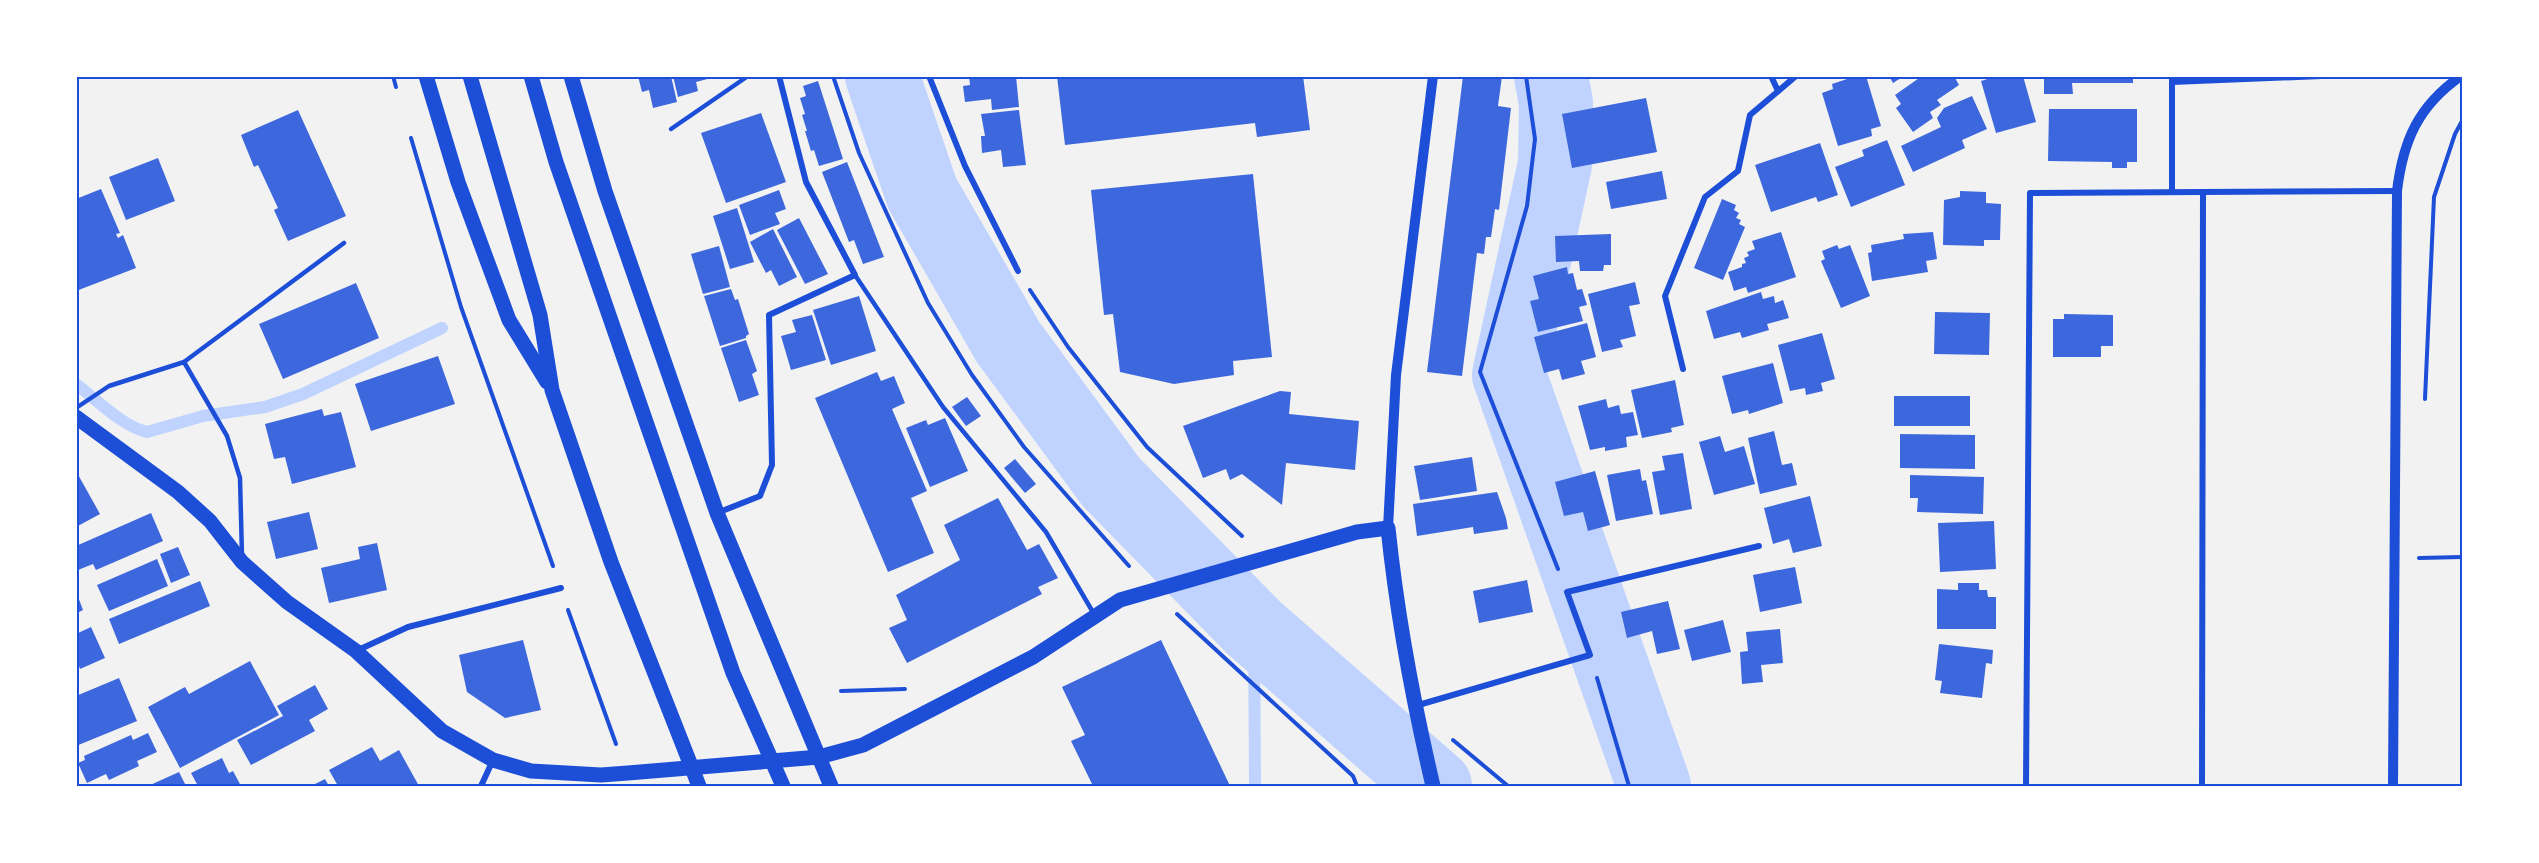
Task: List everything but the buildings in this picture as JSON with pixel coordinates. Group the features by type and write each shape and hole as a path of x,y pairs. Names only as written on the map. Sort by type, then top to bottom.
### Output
{"main road":[{"path":"426,76 458,182 509,321 552,390"},
{"path":"470,76 540,315 552,390 611,562 699,786"},
{"path":"531,76 556,162 725,652 783,786"},
{"path":"571,76 605,191 717,513 831,786"},
{"path":"76,417 178,492 210,521 242,562 287,602 356,651 442,731 493,760 531,771 601,775 628,773 819,757 863,745 1033,657 1120,600 1357,532 1388,528 1394,587 1415,709 1433,786"}],"street":[{"path":"717,513 760,496 772,465 769,315 855,275 806,182 779,76"},
{"path":"929,76 966,166 1018,271"},
{"path":"1388,528 1396,375 1433,76"},
{"path":"1771,76 1778,91"},
{"path":"1683,369 1665,296 1705,197 1738,171 1750,115 1796,76"},
{"path":"2172,192 2172,79 2322,76"},
{"path":"2393,786 2397,191 2401,159 2412,127 2442,90 2461,76"},
{"path":"2026,786 2030,193 2397,191"},
{"path":"2202,786 2203,192"},
{"path":"1415,709 1590,655 1567,592 1759,546"},
{"path":"356,651 408,627 561,588"},
{"path":"481,786 493,760"}],"lane":[{"path":"671,129 748,76"},
{"path":"76,408 109,386 184,362 344,243"},
{"path":"855,275 943,407 1046,532 1096,616"},
{"path":"184,362 227,436 240,478 242,562"}],"path":[{"path":"393,76 399,98"},
{"path":"833,76 860,153 928,303 972,375 1024,447 1150,590 1353,776 1357,786"},
{"path":"1526,76 1535,139 1527,206 1480,372 1567,592"},
{"path":"2425,406 2434,197 2455,134 2463,121"},
{"path":"409,131 461,307 610,729 628,773"},
{"path":"1018,271 1068,347 1147,447 1239,534 1261,559"},
{"path":"2418,569 2419,546"},
{"path":"2419,558 2463,557"},
{"path":"1590,655 1629,786"},
{"path":"841,691 886,690"},
{"path":"1415,709 1508,786"}],"waterway":[{"path":"882,76 922,193 1008,342 1111,482 1254,628 1435,786"},
{"path":"1551,76 1556,103 1555,164 1509,375 1654,786"},
{"path":"76,384 110,412 128,424 147,432 203,416 265,407 303,394 442,328"},
{"path":"1254,628 1255,786"}]}
